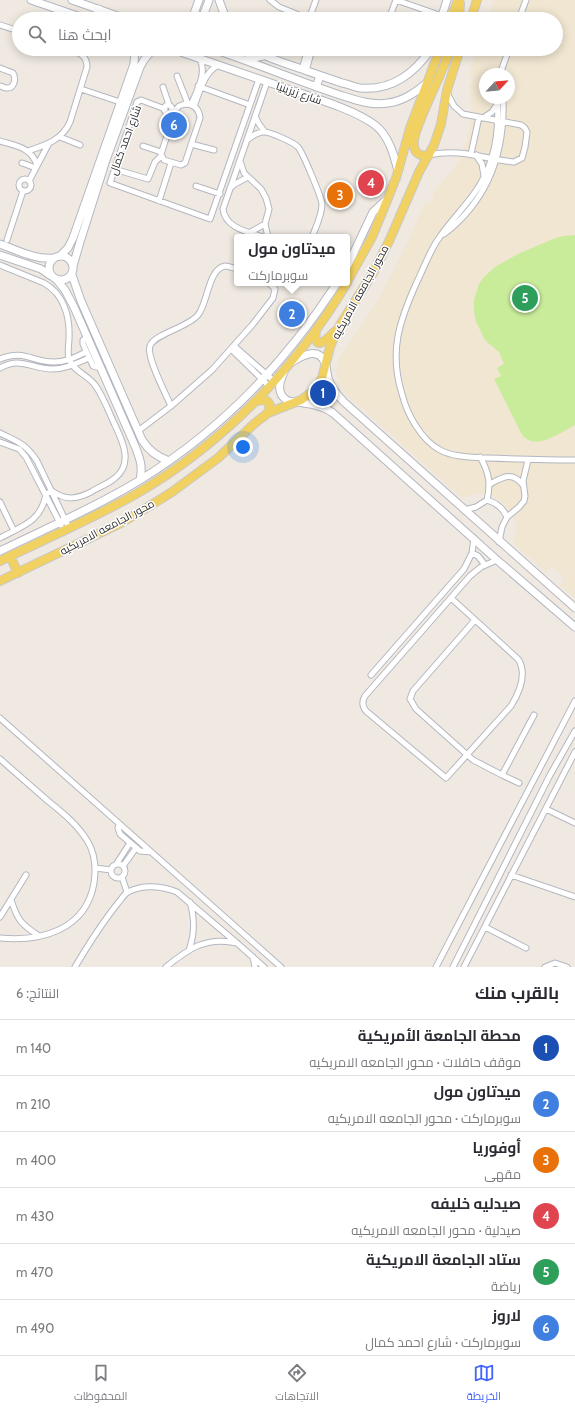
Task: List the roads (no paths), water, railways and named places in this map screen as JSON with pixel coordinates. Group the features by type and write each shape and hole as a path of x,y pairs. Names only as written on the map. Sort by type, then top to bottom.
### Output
{"main road":[{"path":"454,12 459,0"},
{"path":"459,0 459,12"},
{"path":"473,12 477,0"},
{"name":"محور الجامعه الامريكيه","path":"350,265 372,237 398,171 410,128 437,56"},
{"path":"430,155 421,155 416,152 414,138 447,56"},
{"name":"محور الجامعه الامريكيه","path":"0,581 120,523 154,503 218,458 255,423 268,413 306,397 316,389 322,378 330,347 337,330 374,271 390,239 419,172 430,155 441,124 446,92 458,56"},
{"name":"محور الجامعه الامريكيه","path":"0,561 136,493 210,442 272,384 316,329 345,286"},
{"path":"316,329 315,338 317,342 321,343 325,342 337,330"},
{"path":"254,402 262,400 267,401 270,405 268,413"},
{"path":"178,455 184,461"},
{"path":"10,556 18,573"}],"street":[{"path":"31,0 66,12"},
{"path":"72,0 107,12"},
{"path":"198,4 205,11 209,0"},
{"path":"218,0 223,12"},
{"path":"270,0 279,7 292,12"},
{"path":"312,12 316,0"},
{"path":"392,12 396,0 427,12"},
{"path":"444,12 447,0"},
{"path":"522,12 526,0"},
{"path":"83,4 83,12"},
{"path":"0,25 12,29"},
{"path":"28,151 60,137 68,128 87,67 87,63 84,56"},
{"path":"134,56 134,64 73,238 68,248 49,265 49,272 68,295 87,338 140,460 142,467 140,480"},
{"path":"147,56 140,67 106,160 80,242 72,275 81,300 145,445 151,452 169,461"},
{"name":"شارع زيزينيا","path":"192,56 357,114 376,126 386,137 393,153 398,171"},
{"name":"شارع زيزينيا","path":"233,56 316,87 376,104 399,101 409,96 428,82"},
{"path":"245,60 263,56 359,88 384,85 394,82 406,76 416,68 425,56"},
{"path":"304,70 307,56"},
{"path":"304,70 309,56"},
{"path":"502,68 506,56"},
{"path":"200,59 203,65 200,87"},
{"path":"504,68 505,59"},
{"path":"191,105 207,74 212,68 218,65"},
{"path":"0,68 13,73 15,79 15,82 10,87 7,88 0,86"},
{"path":"143,146 161,154 164,160 171,163 181,166 185,163 200,118 198,112 191,105 177,76"},
{"path":"316,87 320,76"},
{"path":"171,163 159,201 210,219 250,105 263,80"},
{"path":"252,234 232,225 225,218 223,209 255,115 263,80"},
{"path":"114,169 148,179 155,162 161,154 172,109 163,87"},
{"path":"200,87 250,105"},
{"path":"81,89 120,102"},
{"path":"430,155 446,152 473,154 512,162 518,161 523,156 527,134 525,128 521,125 463,114 451,103 446,92"},
{"name":"شارع احمد كمال","path":"159,201 110,183 137,102 141,100 165,109 167,112 170,112 172,109"},
{"path":"357,114 362,101"},
{"path":"473,154 481,118 492,112 496,104"},
{"path":"499,104 501,121"},
{"path":"438,239 459,221 475,202 486,184 495,158 502,104"},
{"path":"172,109 179,106 191,105"},
{"path":"255,115 265,132"},
{"path":"246,141 258,133 265,132 298,146 320,195 322,204 313,234"},
{"path":"60,137 80,145"},
{"path":"0,141 28,151 34,157 37,166"},
{"path":"23,191 27,191 30,188 31,184 29,181 49,143"},
{"path":"191,144 214,150"},
{"path":"473,154 482,164 484,178"},
{"path":"495,158 474,194 438,239 425,263 400,323 396,352 398,378 402,395 408,411 428,441 440,450 447,453 455,455 528,460 575,460"},
{"path":"240,161 241,167 248,178 261,189 268,201 269,209 265,224 267,234"},
{"path":"22,163 37,166"},
{"path":"230,189 235,184 248,178"},
{"path":"23,191 19,187 20,182 25,180 29,181"},
{"path":"196,186 220,194"},
{"path":"23,191 4,242 36,257 69,258 73,266"},
{"path":"249,233 265,224"},
{"path":"0,255 40,269 55,278 65,280 72,275"},
{"path":"0,265 50,286 58,295 66,311 69,322 71,363 91,380 99,392 123,442 125,459 122,469 116,477 85,495 73,499 68,499 52,492 46,494"},
{"path":"171,406 152,364 149,353 151,344 157,338 179,328 198,316 217,270 225,266 234,268"},
{"path":"138,431 171,406 200,381 233,348 273,298 275,289 272,286"},
{"path":"0,551 62,521 140,480 178,455 230,412 265,377 304,332 335,286"},
{"path":"87,338 82,342 86,352 93,366 100,368"},
{"path":"233,348 272,384"},
{"path":"0,368 18,362 51,369 62,368 86,352"},
{"path":"575,608 349,408 336,394 328,378 326,366 320,356 313,353 305,355 288,365 280,382 279,390 285,399 288,401 311,404 328,410 345,423 497,560 575,627"},
{"path":"0,359 18,354 50,362 71,363 89,358"},
{"path":"328,410 324,404 325,399 328,395 336,394"},
{"path":"0,433 21,443 30,451 37,461 52,492 62,521"},
{"path":"0,442 19,450 26,457 66,529"},
{"path":"463,510 476,507 487,500 490,484 486,468 480,457"},
{"path":"500,542 501,532 507,517 524,501 525,496 523,485 528,460"},
{"path":"490,484 503,477 510,476 518,479 523,485"},
{"path":"0,538 30,522 38,515 43,506 46,494"},
{"path":"487,500 501,507 507,517"},
{"path":"0,502 14,531"},
{"path":"371,675 464,569 472,553 474,538"},
{"path":"472,553 478,556 485,565"},
{"path":"451,598 518,659 522,666 523,678 511,706 446,778 366,711 363,706 364,698 470,576 485,565 497,560"},
{"path":"428,609 436,615"},
{"path":"475,620 410,696 411,702 416,709 473,760 519,783"},
{"path":"389,654 396,660"},
{"path":"383,660 391,666"},
{"path":"436,967 575,701"},
{"path":"502,775 534,715"},
{"path":"0,718 281,967"},
{"path":"452,967 550,775 575,731"},
{"path":"464,967 575,752"},
{"path":"0,759 78,828 89,844 94,859 95,868 92,892 87,905 79,917 67,926 51,934 13,939 0,938"},
{"path":"546,809 575,823"},
{"path":"119,824 118,831 130,843 142,852 151,852"},
{"path":"122,877 115,877 111,873 111,870 130,843"},
{"path":"123,866 136,848"},
{"path":"117,863 123,866 125,872 122,877 127,892"},
{"path":"95,868 111,870"},
{"path":"0,917 26,875"},
{"path":"511,876 575,898"},
{"path":"75,967 94,936 127,892 146,887 166,888 177,892 264,967"},
{"path":"11,900 18,918 28,929 39,936"},
{"path":"189,950 194,931 194,921 190,902"},
{"path":"484,927 526,948"},
{"path":"166,967 189,950 201,944 213,941 226,941 238,944"},
{"path":"252,956 255,967"},
{"path":"545,967 555,963 568,967"}],"place":[{"name":"لاروز","path":"174,125"},
{"name":"صيدليه خليفه","path":"371,183"},
{"name":"أوفوريا","path":"340,195"},
{"name":"ستاد الجامعة الامريكية","path":"525,298"},
{"name":"ميدتاون مول","path":"292,314"},
{"name":"محطة الجامعة الأمريكية","path":"323,393"}]}
